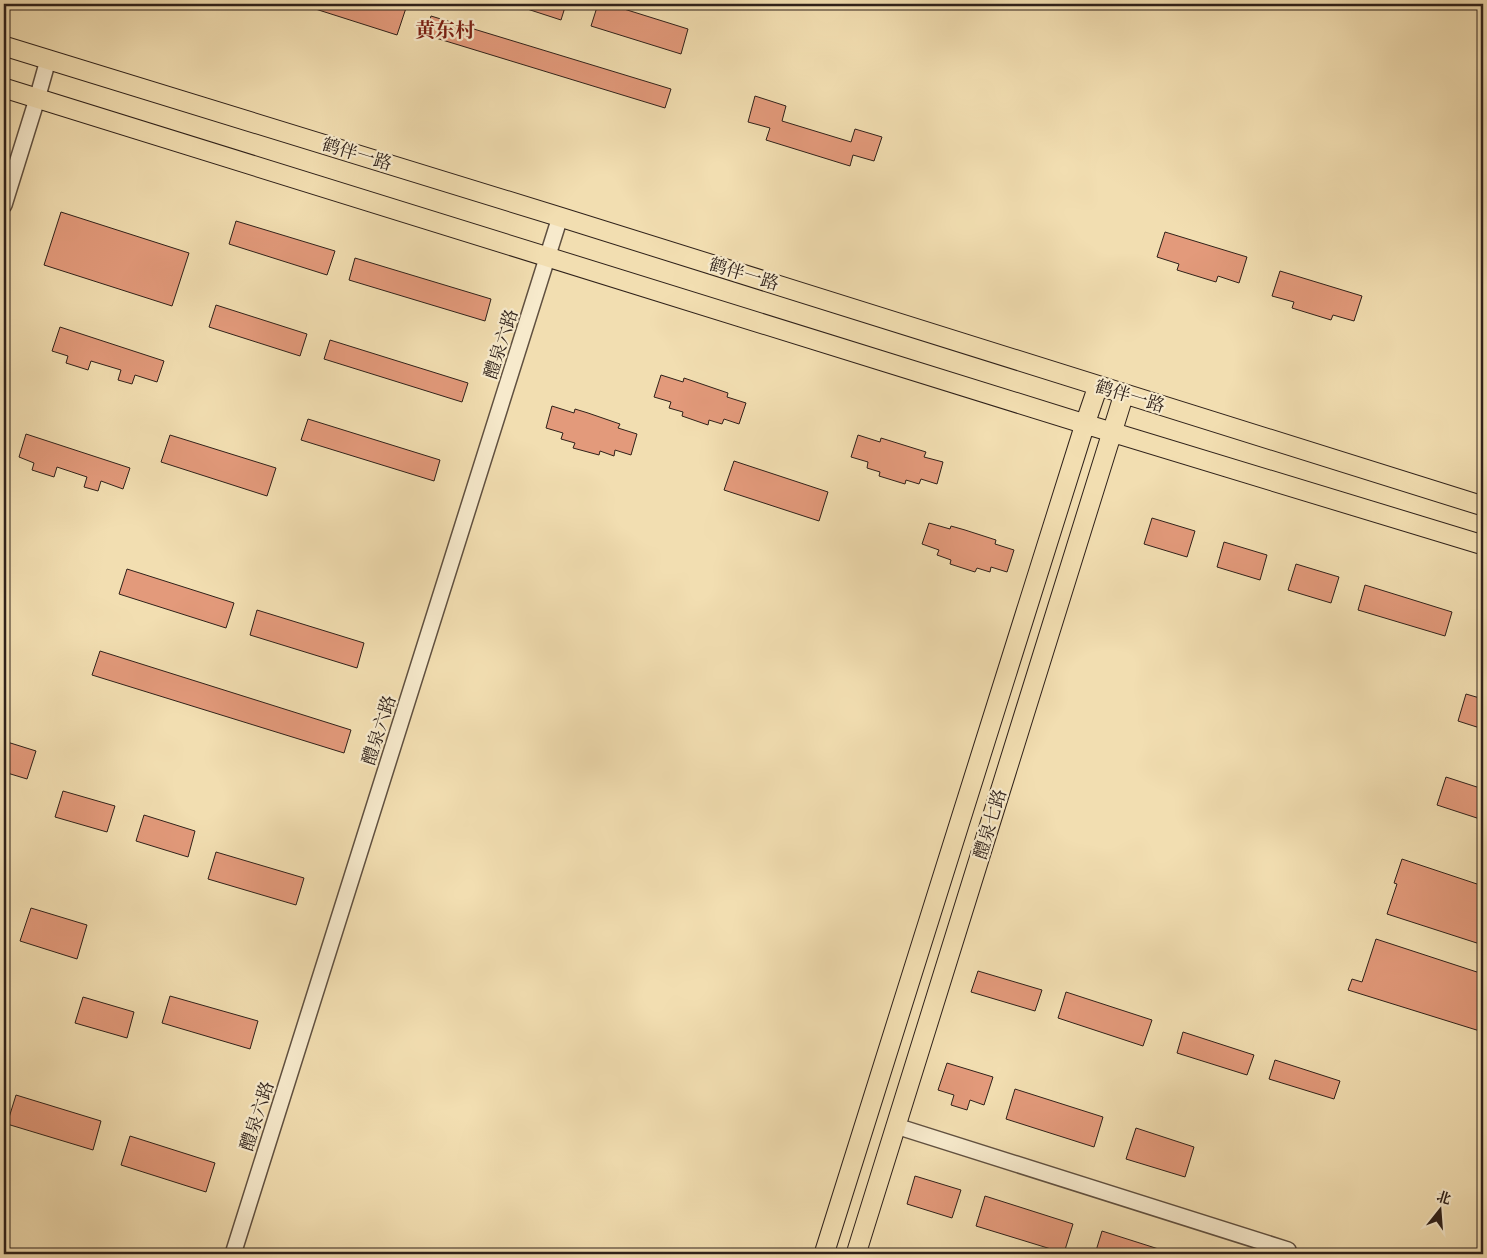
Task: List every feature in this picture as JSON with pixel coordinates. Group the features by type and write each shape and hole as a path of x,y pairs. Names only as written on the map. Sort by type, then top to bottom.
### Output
{"main road":[{"name":"鹤伴一路","path":"4,46 560,217 1483,506"},
{"path":"4,88 1112,433 1483,545"},
{"path":"824,1254 1098,386"},
{"name":"醴泉七路","path":"856,1254 1124,394"}],"street":[{"path":"4,205 48,60"},
{"name":"醴泉六路","path":"233,1254 560,217"},
{"path":"896,1126 1288,1250"}],"building":[{"path":"306,4 391,4 406,8 397,35 306,6"},
{"path":"519,4 566,4 561,20 518,6"},
{"path":"598,4 608,4 688,29 681,54 591,26"},
{"path":"431,16 671,89 665,108 426,35"},
{"path":"755,96 786,106 782,121 851,142 855,129 882,137 874,161 853,155 850,166 766,140 770,128 748,122"},
{"path":"61,212 189,253 172,306 44,265"},
{"path":"236,221 335,251 327,275 229,244"},
{"path":"1165,232 1247,257 1239,283 1218,276 1216,282 1177,270 1179,264 1157,257"},
{"path":"355,258 491,299 485,321 349,280"},
{"path":"1280,271 1362,296 1354,321 1333,315 1331,320 1292,308 1294,302 1272,296"},
{"path":"216,305 307,334 300,356 209,327"},
{"path":"60,327 164,361 157,382 135,375 132,384 118,380 121,370 91,361 88,370 66,363 68,356 52,351"},
{"path":"330,340 468,383 462,402 324,359"},
{"path":"661,375 683,382 684,378 728,393 727,397 746,403 739,424 724,419 722,424 709,420 708,425 682,416 683,412 669,408 671,402 654,397"},
{"path":"552,406 574,413 575,409 588,413 620,424 618,428 637,434 631,455 615,450 614,456 600,451 599,455 573,448 575,443 561,439 563,433 546,428"},
{"path":"308,419 440,460 434,481 301,440"},
{"path":"26,434 130,468 123,489 101,481 98,491 84,487 87,477 57,467 54,477 32,470 34,463 19,457"},
{"path":"170,435 276,468 267,496 161,462"},
{"path":"858,435 880,442 881,438 926,452 924,457 943,462 937,484 921,479 919,484 906,480 905,484 879,476 880,472 867,468 868,462 851,457"},
{"path":"734,461 828,492 819,521 724,490"},
{"path":"1152,518 1195,531 1187,557 1144,544"},
{"path":"929,523 950,529 951,526 965,530 996,540 995,544 1014,550 1007,572 991,567 990,572 977,568 975,572 950,564 951,560 937,555 939,550 922,544"},
{"path":"1224,542 1267,555 1260,580 1217,567"},
{"path":"1296,564 1339,577 1331,603 1288,590"},
{"path":"127,569 234,603 226,628 119,594"},
{"path":"1365,585 1452,612 1445,636 1358,610"},
{"path":"257,610 364,643 357,668 250,635"},
{"path":"100,651 351,730 344,753 92,675"},
{"path":"1466,694 1483,699 1483,729 1458,721"},
{"path":"4,741 36,751 27,779 4,772"},
{"path":"1446,777 1483,789 1483,820 1437,805"},
{"path":"63,791 115,806 107,832 55,817"},
{"path":"144,815 195,831 188,857 136,841"},
{"path":"216,852 304,878 296,905 208,879"},
{"path":"1402,859 1483,886 1483,945 1387,914 1397,884 1394,883"},
{"path":"31,908 87,925 77,959 20,941"},
{"path":"1376,939 1483,974 1483,1032 1348,990 1352,979 1362,982"},
{"path":"978,971 1042,990 1035,1011 971,992"},
{"path":"1066,992 1152,1020 1143,1046 1058,1018"},
{"path":"170,996 258,1021 250,1049 162,1023"},
{"path":"83,997 134,1012 127,1038 75,1023"},
{"path":"1183,1032 1254,1055 1247,1075 1177,1053"},
{"path":"1275,1060 1340,1081 1334,1099 1269,1079"},
{"path":"947,1063 993,1077 984,1105 970,1100 967,1110 951,1105 954,1095 938,1090"},
{"path":"1015,1089 1103,1117 1094,1147 1006,1119"},
{"path":"16,1095 101,1121 93,1150 7,1124"},
{"path":"1136,1128 1194,1147 1185,1177 1126,1159"},
{"path":"130,1136 215,1163 206,1192 121,1165"},
{"path":"915,1176 961,1190 952,1218 907,1204"},
{"path":"985,1196 1073,1224 1064,1253 976,1226"},
{"path":"1102,1231 1168,1252 1167,1254 1095,1254"}],"district":[{"name":"黄东村","path":"445,30"}]}
